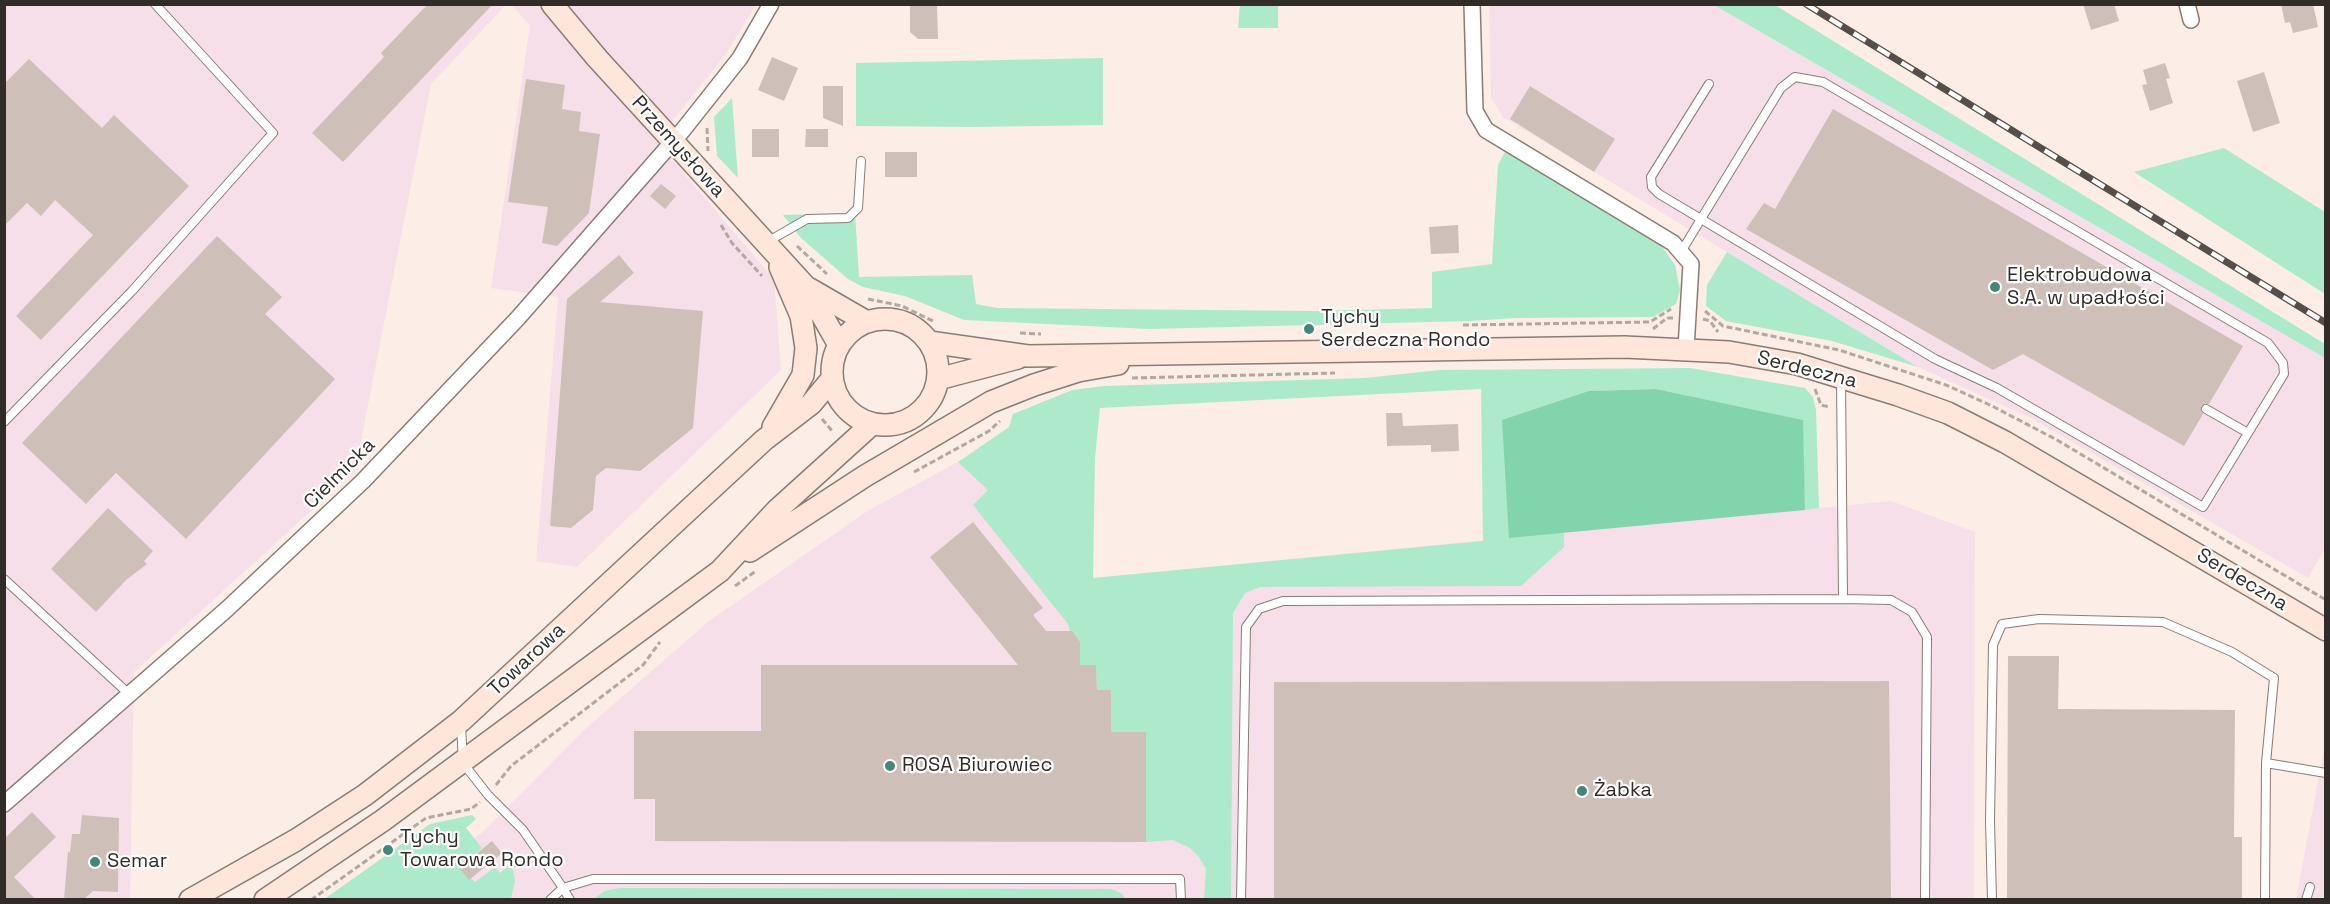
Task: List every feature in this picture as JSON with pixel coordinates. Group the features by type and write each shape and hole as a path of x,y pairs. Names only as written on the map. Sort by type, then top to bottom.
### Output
{"street":[{"name":"Przemysłowa","path":"552,4 597,58 673,140 775,243 806,287 838,345"},
{"name":"Cielmicka","path":"4,804 312,532 363,481 518,318 673,140 740,58 771,4"},
{"path":"1472,4 1474,111 1486,130 1673,243 1691,264 1686,349"},
{"path":"2187,4 2191,20"},
{"path":"764,440 803,375 806,348 801,316 775,243"},
{"name":"Przemysłowa","path":"806,287 867,322"},
{"path":"881,319 908,324 929,342 938,366 938,379 930,400 915,417 887,426 860,420 845,408 831,380 833,356 846,335 867,322 881,319"},
{"path":"929,342 1028,356 1179,353"},
{"name":"Serdeczna","path":"1179,353 1686,349 1729,352 1797,364 1948,413 2005,442 2325,630"},
{"path":"720,571 865,476 991,402 1078,371 1179,353"},
{"path":"938,379 1028,356"},
{"name":"Towarowa","path":"190,900 296,840 365,795 460,721 764,440 811,404 831,380"},
{"name":"Towarowa","path":"265,900 374,828 720,571 777,510 872,424"}],"lane":[{"path":"4,422 132,291 273,133 155,4"},
{"path":"1681,252 1701,219 1781,88 1795,77 1823,82 2268,343 2283,363 2284,374 2203,507 1997,388 1935,359 1701,219 1659,194 1652,187 1651,177 1709,84"},
{"path":"775,243 807,219 848,218 858,208 861,160"},
{"path":"1841,377 1844,599"},
{"path":"2206,409 2248,433"},
{"path":"4,579 129,694"},
{"path":"1241,900 1246,627 1259,609 1283,601 1844,599 1891,600 1912,612 1927,637 1925,900"},
{"path":"1992,900 1990,820 1993,645 2002,624 2039,619 2163,622 2232,652 2274,678 2265,763 2265,900"},
{"path":"460,721 463,763 488,795 523,830 570,900"},
{"path":"2265,763 2325,773"},
{"path":"549,900 563,888 593,879 1180,879 1181,900"},
{"path":"2306,900 2310,887"}],"path":[{"path":"720,223 732,243 763,277"},
{"path":"775,243 834,282"},
{"path":"865,298 902,306 940,324"},
{"path":"1463,325 1650,322 1676,308"},
{"path":"1701,308 1714,319"},
{"path":"1016,333 1049,335"},
{"path":"1132,378 1337,372"},
{"path":"1811,385 1817,392 1821,405 1841,410"},
{"path":"904,476 930,465 999,425 1001,419 999,413"},
{"path":"727,592 763,566"},
{"path":"311,900 426,818 471,809 488,795 511,766 621,683 643,664 651,652 668,636"}],"shaded area":[{"path":"5,5 506,5 431,84 355,471 134,672 130,899 5,900"},
{"path":"512,5 756,5 726,54 656,141 774,279 781,370 577,567 536,561 558,297 491,288 530,26"},
{"path":"1489,5 1714,5 2325,358 2325,548 2308,578 2029,417 1918,367 1503,117 1491,98"},
{"path":"958,462 1094,578 1891,501 1975,532 1974,899 387,900 484,831 583,731 709,621 869,510"},
{"path":"2325,744 2325,899 2296,899"}],"green space":[{"path":"1240,5 1278,5 1278,28 1238,28"},
{"path":"1714,5 1775,5 2325,344 2325,358"},
{"path":"1103,58 1103,125 856,126 856,63"},
{"path":"732,98 738,178 717,156 714,117"},
{"path":"2224,148 2325,212 2325,294 2134,172"},
{"path":"1506,150 1658,241 1675,265 1680,290 1676,304 1653,317 1515,318 1150,329 964,320 905,296 863,287 848,279 801,238 783,215 855,213 859,277 972,275 976,304 997,308 1314,311 1432,308 1432,272 1492,264 1498,165"},
{"path":"1727,252 1918,367 1832,341 1726,321 1706,306 1707,285"},
{"path":"1690,368 1805,388 1813,397 1816,410 1819,508 1805,510 1802,420 1656,389 1589,391 1564,533 1564,547 1521,586 1260,587 1245,593 1233,613 1231,899 1204,899 1206,869 1190,848 1173,840 1146,842 1146,733 1111,732 1111,690 1097,690 1096,665 1080,665 1068,624 973,505 988,490 958,462 1009,427 1013,414 1072,390 1104,386 1365,378 1440,370","holes":["1481,389 1483,541 1093,578 1095,458 1100,408"]},
{"path":"1656,389 1803,420 1805,510 1509,538 1502,420 1589,391"},
{"path":"472,815 476,819 466,828 482,848 459,868 475,882 495,867 500,873 508,866 513,870 515,881 511,899 323,900 430,824"},
{"path":"620,888 1111,889 1121,893 1126,899 594,899 604,891"}],"building":[{"path":"428,4 493,4 343,162 312,133 384,57 381,53"},
{"path":"2083,4 2114,4 2119,21 2091,30"},
{"path":"2281,4 2313,4 2318,27 2293,33 2290,22 2285,23"},
{"path":"910,6 937,6 938,39 918,39 910,32"},
{"path":"772,57 798,68 784,101 758,90"},
{"path":"29,59 102,128 114,115 189,186 41,340 16,316 93,235 55,200 41,216 27,203 4,226 4,84"},
{"path":"2165,63 2170,78 2166,79 2173,103 2150,111 2142,85 2147,84 2143,70"},
{"path":"2264,72 2280,123 2253,132 2237,81"},
{"path":"526,79 565,85 562,109 581,112 579,131 600,134 589,213 557,246 542,243 548,207 508,202"},
{"path":"823,86 843,86 843,126 823,118"},
{"path":"1530,86 1615,139 1594,172 1510,119"},
{"name":"Elektrobudowa S.A. w upadłości","path":"1833,109 2243,346 2209,404 2201,406 2203,414 2184,446 2023,354 1993,370 1746,229 1764,203 1775,209"},
{"path":"752,129 779,129 779,157 752,157"},
{"path":"806,129 828,129 828,147 805,147"},
{"path":"885,152 917,152 917,177 885,177"},
{"path":"661,184 676,196 665,209 650,196"},
{"path":"1458,225 1459,253 1431,254 1429,227"},
{"path":"217,236 282,297 265,314 335,379 186,539 116,473 86,504 22,443"},
{"path":"619,255 634,273 600,302 703,311 693,428 640,471 606,468 596,476 593,510 571,528 550,526 567,299"},
{"path":"1386,413 1402,413 1403,426 1458,424 1459,451 1431,452 1431,445 1387,446"},
{"path":"108,508 153,551 144,561 147,564 126,580 96,612 51,569"},
{"name":"ROSA Biurowiec","path":"973,522 1043,608 1033,615 1046,631 1072,631 1080,642 1080,665 1096,665 1097,690 1111,690 1111,732 1146,732 1146,842 655,841 655,799 634,799 634,731 761,731 761,665 1018,665 930,557"},
{"path":"2008,656 2059,656 2058,709 2235,710 2234,837 2242,837 2242,900 2007,900"},
{"name":"Żabka","path":"1889,681 1891,900 1274,900 1274,682"},
{"path":"32,812 56,837 14,877 36,900 4,900 4,839"},
{"name":"Semar","path":"82,815 119,818 118,892 93,891 83,900 64,900 68,851 70,853 72,834 80,834"},
{"path":"492,841 502,853 469,880 459,868"}],"railway":[{"path":"1806,4 2326,323"}],"place":[{"name":"Elektrobudowa S.A. w upadłości","path":"1995,287"},
{"name":"Tychy Serdeczna Rondo","path":"1309,329"},
{"name":"ROSA Biurowiec","path":"890,766"},
{"name":"Żabka","path":"1582,791"},
{"name":"Tychy Towarowa Rondo","path":"388,850"},
{"name":"Semar","path":"95,862"}]}
